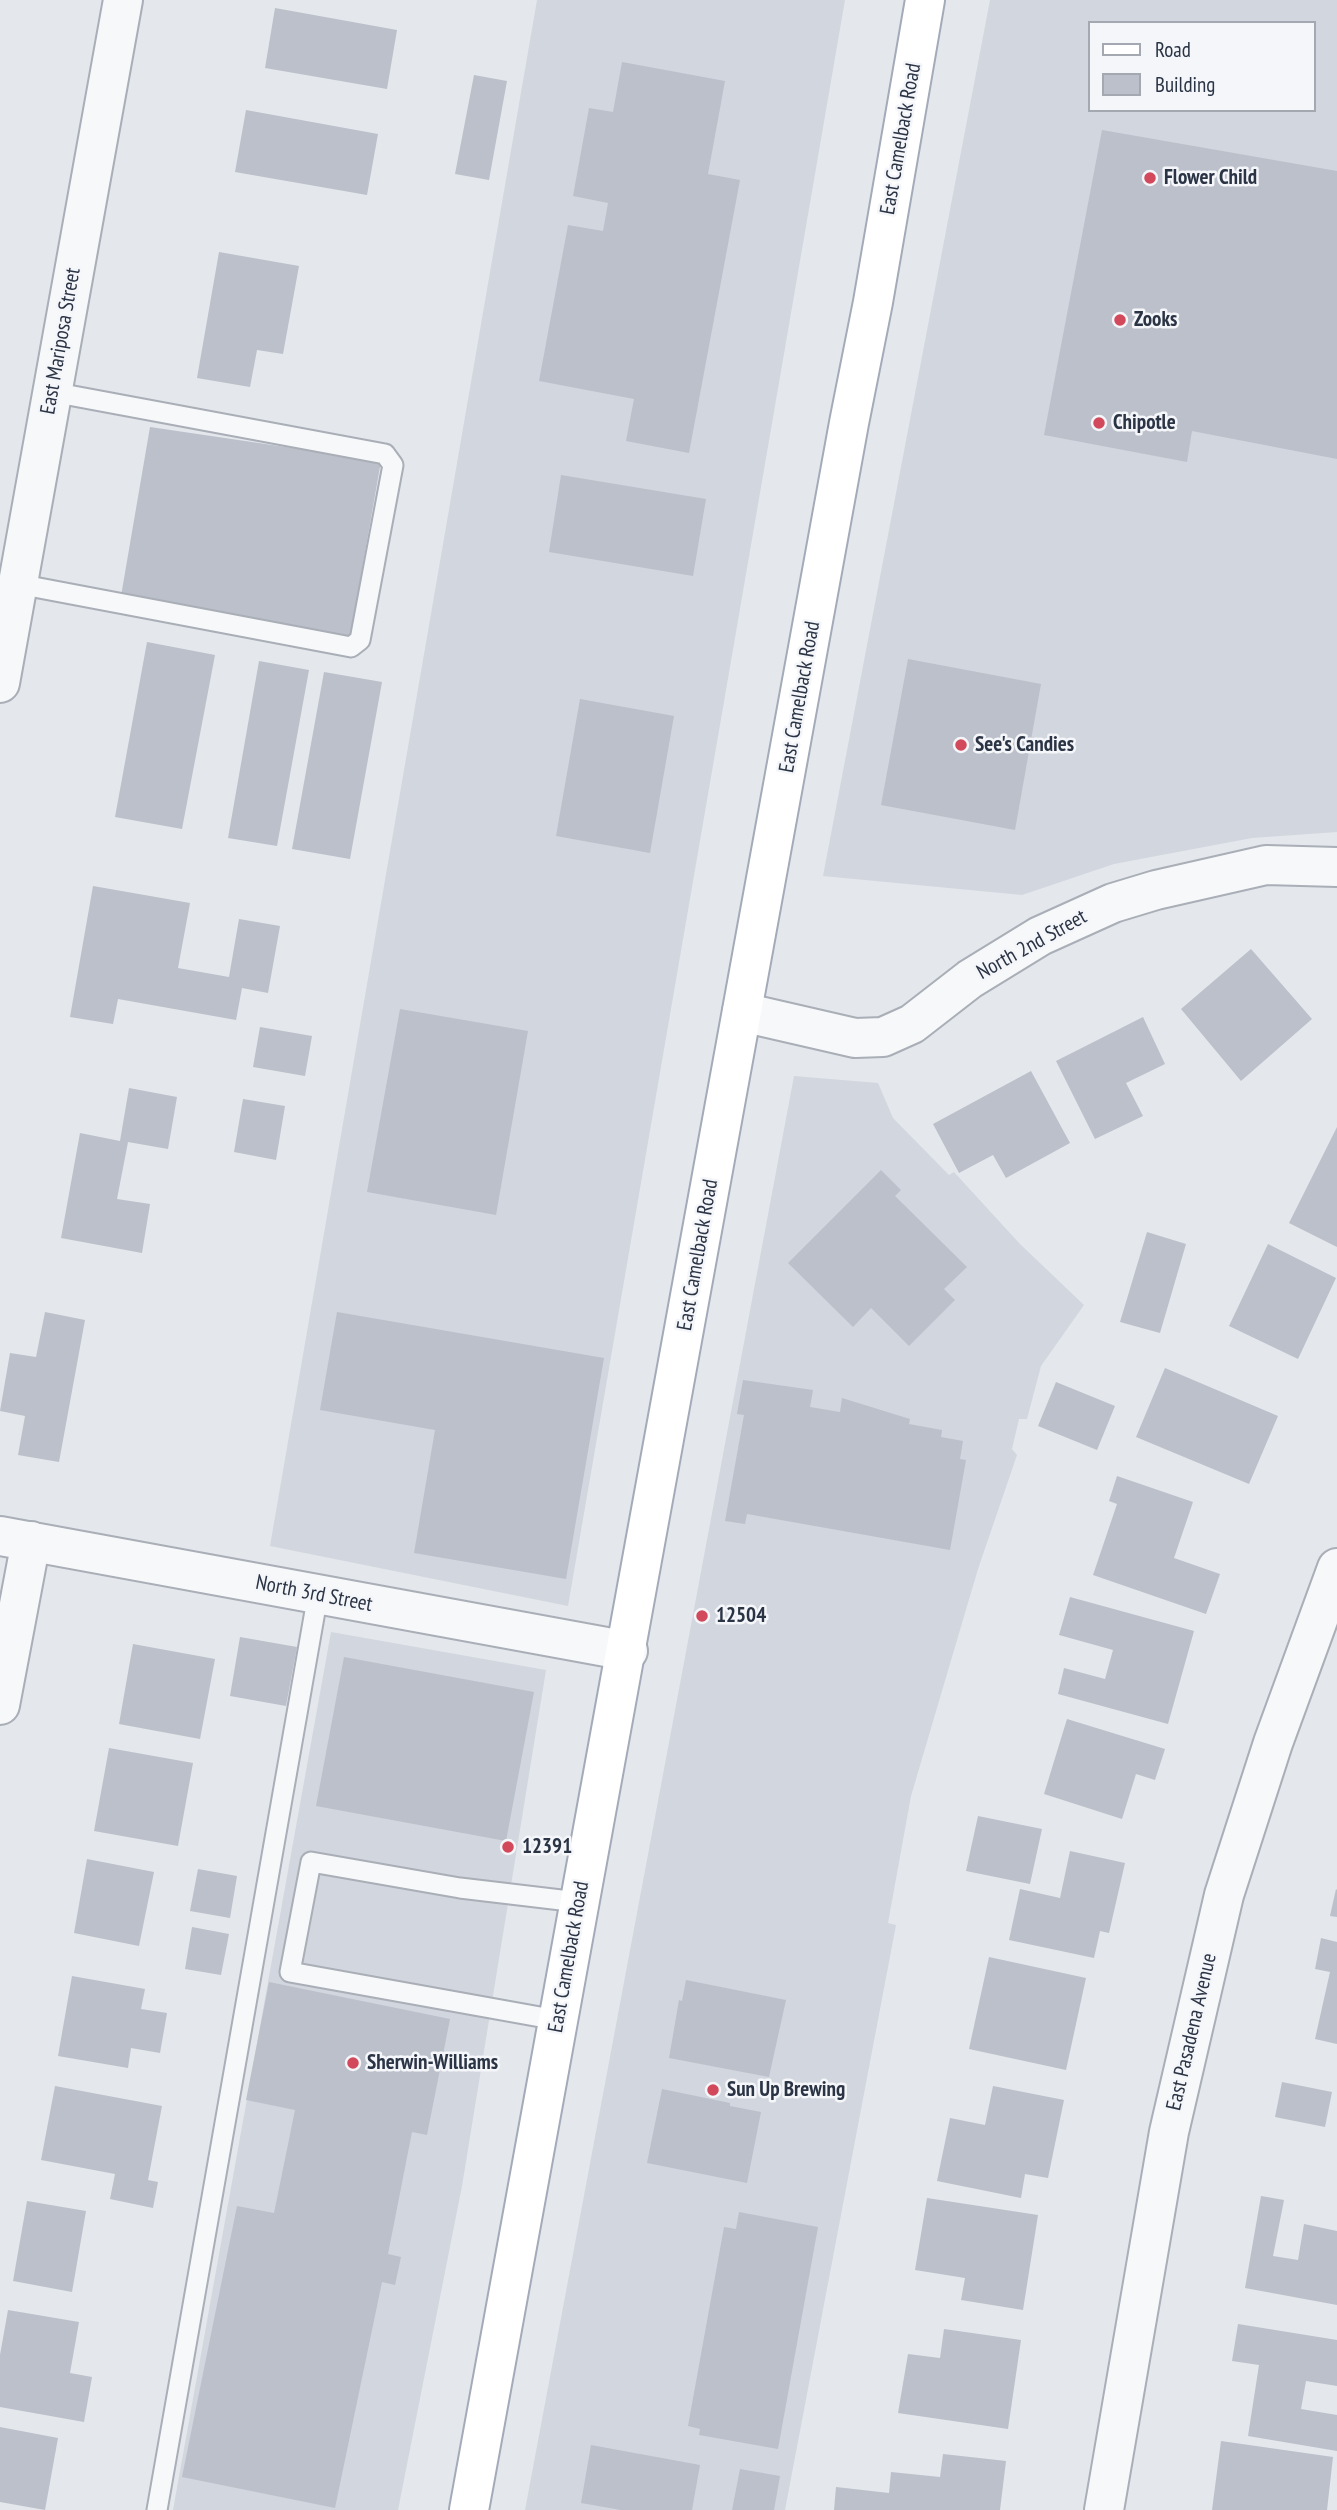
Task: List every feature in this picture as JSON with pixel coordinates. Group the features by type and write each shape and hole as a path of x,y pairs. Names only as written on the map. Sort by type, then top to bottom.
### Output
{"main road":[{"name":"East Camelback Road","path":"469,2510 578,1902 628,1650 873,302 925,0"}],"street":[{"name":"East Mariposa Street","path":"0,682 122,0"},
{"name":"North 2nd Street","path":"742,1012 855,1038 883,1037 912,1024 970,979 1040,936 1113,903 1156,890 1266,865 1337,867"},
{"name":"North 3rd Street","path":"15,1538 628,1650"},
{"path":"0,1705 15,1538"},
{"name":"East Pasadena Avenue","path":"1104,2510 1169,2132 1224,1895 1273,1742 1337,1568"}],"lane":[{"path":"18,584 351,647 360,640 393,465 385,454 52,392"},
{"path":"158,2510 318,1594"},
{"path":"558,2020 290,1972 311,1861 460,1888 578,1902"}],"shaded area":[{"path":"537,0 845,0 568,1606 270,1546"},
{"path":"990,0 1337,0 1337,832 1252,838 1114,864 1022,895 823,876"},
{"path":"794,1076 878,1083 893,1118 949,1175 954,1172 1020,1244 1084,1305 1041,1366 1027,1419 1019,1419 1012,1449 1017,1455 978,1569 911,1796 888,1923 896,1925 785,2510 525,2510"},
{"path":"331,1632 546,1670 462,2186 398,2510 173,2510"}],"building":[{"path":"275,8 397,30 387,89 265,68"},
{"path":"622,62 725,81 708,174 740,180 689,453 626,441 634,399 539,381 568,225 603,231 608,203 573,196 589,108 613,112"},
{"path":"474,75 507,81 489,180 455,174"},
{"path":"246,110 378,134 367,195 235,172"},
{"path":"1102,130 1337,171 1337,459 1192,431 1187,462 1044,435"},
{"path":"219,252 299,266 283,354 257,350 250,387 197,378"},
{"path":"150,427 381,461 350,638 121,596"},
{"path":"561,475 706,499 693,576 549,552"},
{"path":"147,642 215,655 182,829 115,817"},
{"name":"See's Candies","path":"908,659 1041,684 1015,830 881,805"},
{"path":"259,661 309,670 277,846 228,838"},
{"path":"324,672 382,682 350,859 292,849"},
{"path":"580,699 674,716 650,853 556,836"},
{"path":"93,886 190,903 178,968 229,977 239,919 280,926 268,993 242,988 236,1020 118,999 113,1024 70,1017"},
{"path":"1251,949 1312,1019 1241,1081 1181,1009"},
{"path":"400,1009 528,1031 496,1215 367,1192"},
{"path":"1143,1017 1165,1064 1126,1083 1143,1116 1095,1139 1056,1061"},
{"path":"260,1027 312,1036 305,1076 253,1067"},
{"path":"1031,1071 1070,1143 1006,1178 993,1155 959,1173 933,1124"},
{"path":"129,1088 177,1097 168,1149 128,1142 117,1199 150,1204 142,1253 61,1238 80,1133 120,1141"},
{"path":"243,1099 285,1106 276,1160 234,1152"},
{"path":"1337,1127 1337,1247 1289,1223"},
{"path":"881,1170 901,1190 895,1196 967,1267 944,1289 955,1300 909,1346 871,1308 853,1327 788,1263"},
{"path":"1147,1232 1186,1244 1160,1333 1120,1322"},
{"path":"1268,1244 1336,1278 1298,1359 1229,1326"},
{"path":"45,1312 85,1320 59,1462 18,1455 25,1416 0,1411 10,1353 36,1357"},
{"path":"337,1312 604,1358 566,1579 414,1553 435,1430 320,1410"},
{"path":"1165,1368 1278,1416 1249,1484 1136,1437"},
{"path":"743,1380 813,1390 810,1407 840,1412 842,1398 910,1419 909,1424 942,1430 941,1437 963,1441 960,1459 966,1460 950,1550 747,1514 745,1524 725,1521 744,1415 737,1414"},
{"path":"1056,1382 1115,1406 1097,1450 1038,1426"},
{"path":"1117,1476 1193,1502 1174,1558 1220,1574 1206,1614 1093,1575 1117,1504 1109,1501"},
{"path":"1070,1597 1194,1631 1168,1724 1058,1694 1064,1668 1105,1679 1113,1650 1059,1635"},
{"path":"240,1637 297,1647 286,1706 230,1696"},
{"path":"133,1644 215,1659 200,1739 119,1724"},
{"path":"344,1657 534,1692 506,1841 316,1806"},
{"path":"1067,1719 1165,1749 1155,1780 1136,1774 1122,1819 1044,1794"},
{"path":"109,1748 193,1763 178,1846 94,1831"},
{"path":"978,1816 1042,1829 1030,1884 966,1871"},
{"path":"1070,1851 1125,1863 1109,1933 1100,1931 1094,1958 1009,1940 1020,1889 1060,1898"},
{"path":"87,1859 154,1872 139,1946 74,1933"},
{"path":"198,1869 237,1876 230,1918 190,1911"},
{"path":"1337,1890 1337,1917 1330,1916"},
{"path":"192,1927 229,1934 221,1975 185,1969"},
{"path":"1321,1938 1337,1942 1337,2044 1315,2039 1330,1972 1315,1969"},
{"path":"989,1957 1086,1978 1066,2070 969,2049"},
{"path":"72,1976 145,1989 141,2009 167,2013 160,2053 131,2048 128,2068 58,2056"},
{"path":"686,1980 786,2000 769,2077 669,2058 679,2000 682,2001"},
{"path":"269,1982 450,2019 427,2135 412,2132 388,2254 401,2257 395,2285 382,2282 335,2508 182,2477 237,2206 274,2213 295,2110 246,2100"},
{"path":"1282,2082 1332,2092 1325,2127 1275,2117"},
{"path":"55,2086 162,2106 148,2180 158,2182 153,2208 110,2199 115,2174 41,2160"},
{"path":"993,2086 1064,2100 1048,2178 1025,2174 1021,2198 937,2181 950,2118 985,2125"},
{"path":"662,2089 761,2112 747,2183 647,2163"},
{"path":"1261,2196 1284,2200 1273,2256 1298,2260 1304,2224 1337,2231 1337,2305 1245,2288"},
{"path":"927,2198 1038,2215 1023,2310 961,2300 965,2278 915,2270"},
{"path":"27,2201 86,2211 72,2292 13,2281"},
{"path":"739,2212 818,2227 778,2449 699,2435 700,2429 688,2426 724,2227 736,2229"},
{"path":"8,2310 79,2322 70,2373 92,2377 84,2422 0,2407 0,2355"},
{"path":"1238,2324 1337,2340 1337,2386 1306,2381 1301,2409 1337,2415 1337,2451 1248,2436 1259,2365 1232,2361"},
{"path":"944,2329 1021,2340 1008,2429 898,2413 908,2354 940,2358"},
{"path":"0,2427 58,2438 45,2510 0,2502"},
{"path":"1221,2441 1333,2457 1327,2510 1212,2510"},
{"path":"591,2445 700,2465 692,2510 621,2510 581,2503"},
{"path":"943,2454 1006,2461 1000,2510 834,2510 836,2487 889,2493 891,2472 940,2477"},
{"path":"740,2469 780,2476 774,2510 732,2510"}],"place":[{"name":"Flower Child","path":"1150,178"},
{"name":"Zooks","path":"1120,320"},
{"name":"Chipotle","path":"1099,423"},
{"name":"See's Candies","path":"961,745"},
{"name":"12504","path":"702,1616"},
{"name":"12391","path":"508,1847"},
{"name":"Sherwin-Williams","path":"353,2063"},
{"name":"Sun Up Brewing","path":"713,2090"}]}
